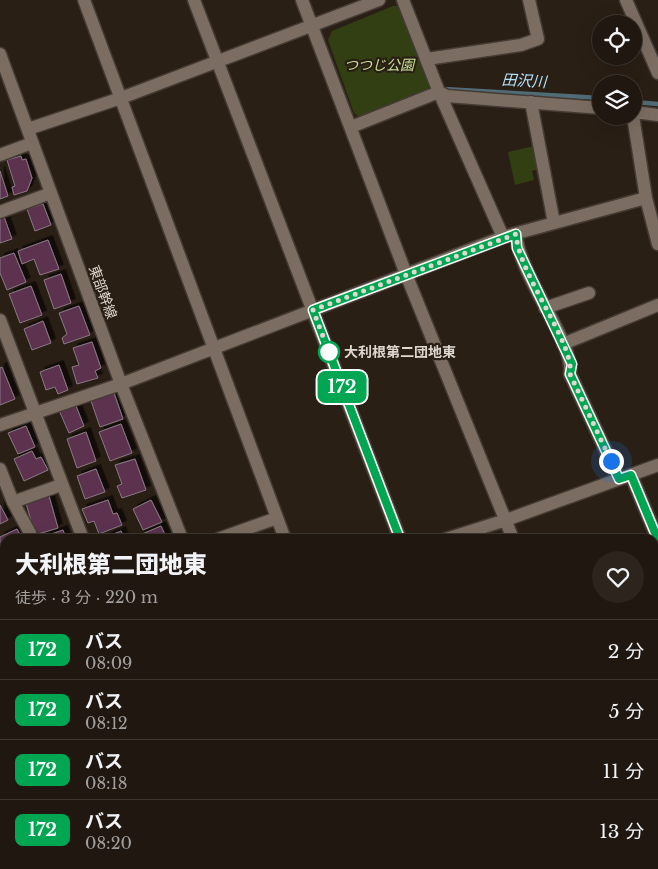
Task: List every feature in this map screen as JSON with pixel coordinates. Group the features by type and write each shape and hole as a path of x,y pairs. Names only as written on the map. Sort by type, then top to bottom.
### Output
{"street":[{"path":"84,0 283,534"},
{"path":"194,0 398,534"},
{"path":"302,0 406,274 511,534"},
{"path":"28,129 121,98 216,60 379,0"},
{"path":"403,0 439,92 517,248 572,364 570,374 655,534"},
{"path":"427,59 521,46 538,39 528,0"},
{"path":"626,0 658,73"},
{"name":"東部幹線","path":"0,54 121,384 180,534"},
{"path":"351,127 439,92 447,96 592,107"},
{"path":"531,102 554,223"},
{"path":"642,113 658,115"},
{"path":"635,125 646,198 658,244"},
{"path":"0,155 32,143"},
{"path":"0,212 51,193"},
{"path":"0,425 121,384 509,235 646,198"},
{"path":"545,308 589,293"},
{"path":"563,344 658,305"},
{"path":"0,320 81,534"},
{"path":"462,534 658,465"},
{"path":"0,469 13,502 30,533"},
{"path":"13,502 61,485"},
{"path":"232,534 277,518"}],"green space":[{"name":"つつじ公園","path":"393,6 401,6 429,85 428,92 362,119 354,113 328,40 332,31"},
{"path":"534,146 540,169 532,171 534,180 515,185 508,152"}],"building":[{"path":"21,156 22,160 26,159 32,178 27,191 14,195 12,187 15,186 7,160"},
{"path":"0,171 8,196 0,199"},
{"path":"43,204 51,225 35,231 27,209"},
{"path":"3,214 12,239 0,243 0,216"},
{"path":"48,240 59,269 40,275 34,259 22,264 18,251"},
{"path":"14,253 26,282 7,290 0,273 0,258"},
{"path":"61,274 71,303 54,309 44,280"},
{"path":"31,286 42,315 20,323 9,294"},
{"path":"79,306 90,335 64,344 62,338 67,334 59,313"},
{"path":"43,321 51,343 32,350 24,329"},
{"path":"92,342 101,368 95,371 98,378 77,384 72,367 79,365 73,348"},
{"path":"59,365 68,390 58,394 55,387 46,390 40,372"},
{"path":"2,367 15,399 0,405 0,368"},
{"path":"113,390 123,419 100,427 90,398"},
{"path":"74,401 84,426 69,433 58,408"},
{"path":"121,424 132,453 110,461 99,432"},
{"path":"26,426 35,447 18,454 8,433"},
{"path":"86,432 96,461 77,468 67,439"},
{"path":"32,451 36,459 41,457 48,470 24,481 14,459"},
{"path":"135,459 146,490 122,498 117,486 122,484 115,465"},
{"path":"96,469 105,492 85,499 77,476"},
{"path":"49,496 58,528 35,534 26,503"},
{"path":"108,500 113,514 117,513 122,525 99,534 94,521 88,523 82,509"},
{"path":"151,500 162,522 143,530 133,509"},
{"path":"0,505 8,520 0,524"},
{"path":"161,526 165,534 142,534"},
{"path":"17,529 20,534 6,534"},
{"path":"63,530 64,534 52,534"}],"waterway":[{"name":"田沢川","path":"444,89 592,97"},
{"name":"田沢川","path":"642,103 658,104"}],"bus line":[{"name":"172","path":"398,534 313,310 503,237 516,234 517,248 536,293 572,364 570,374 619,479 631,475 656,534"}],"place":[{"name":"大利根第二団地東","path":"329,352"}],"route":[{"path":"329,352 313,310 503,237 516,234 517,248 536,293 572,364 570,374 611,461"}]}
